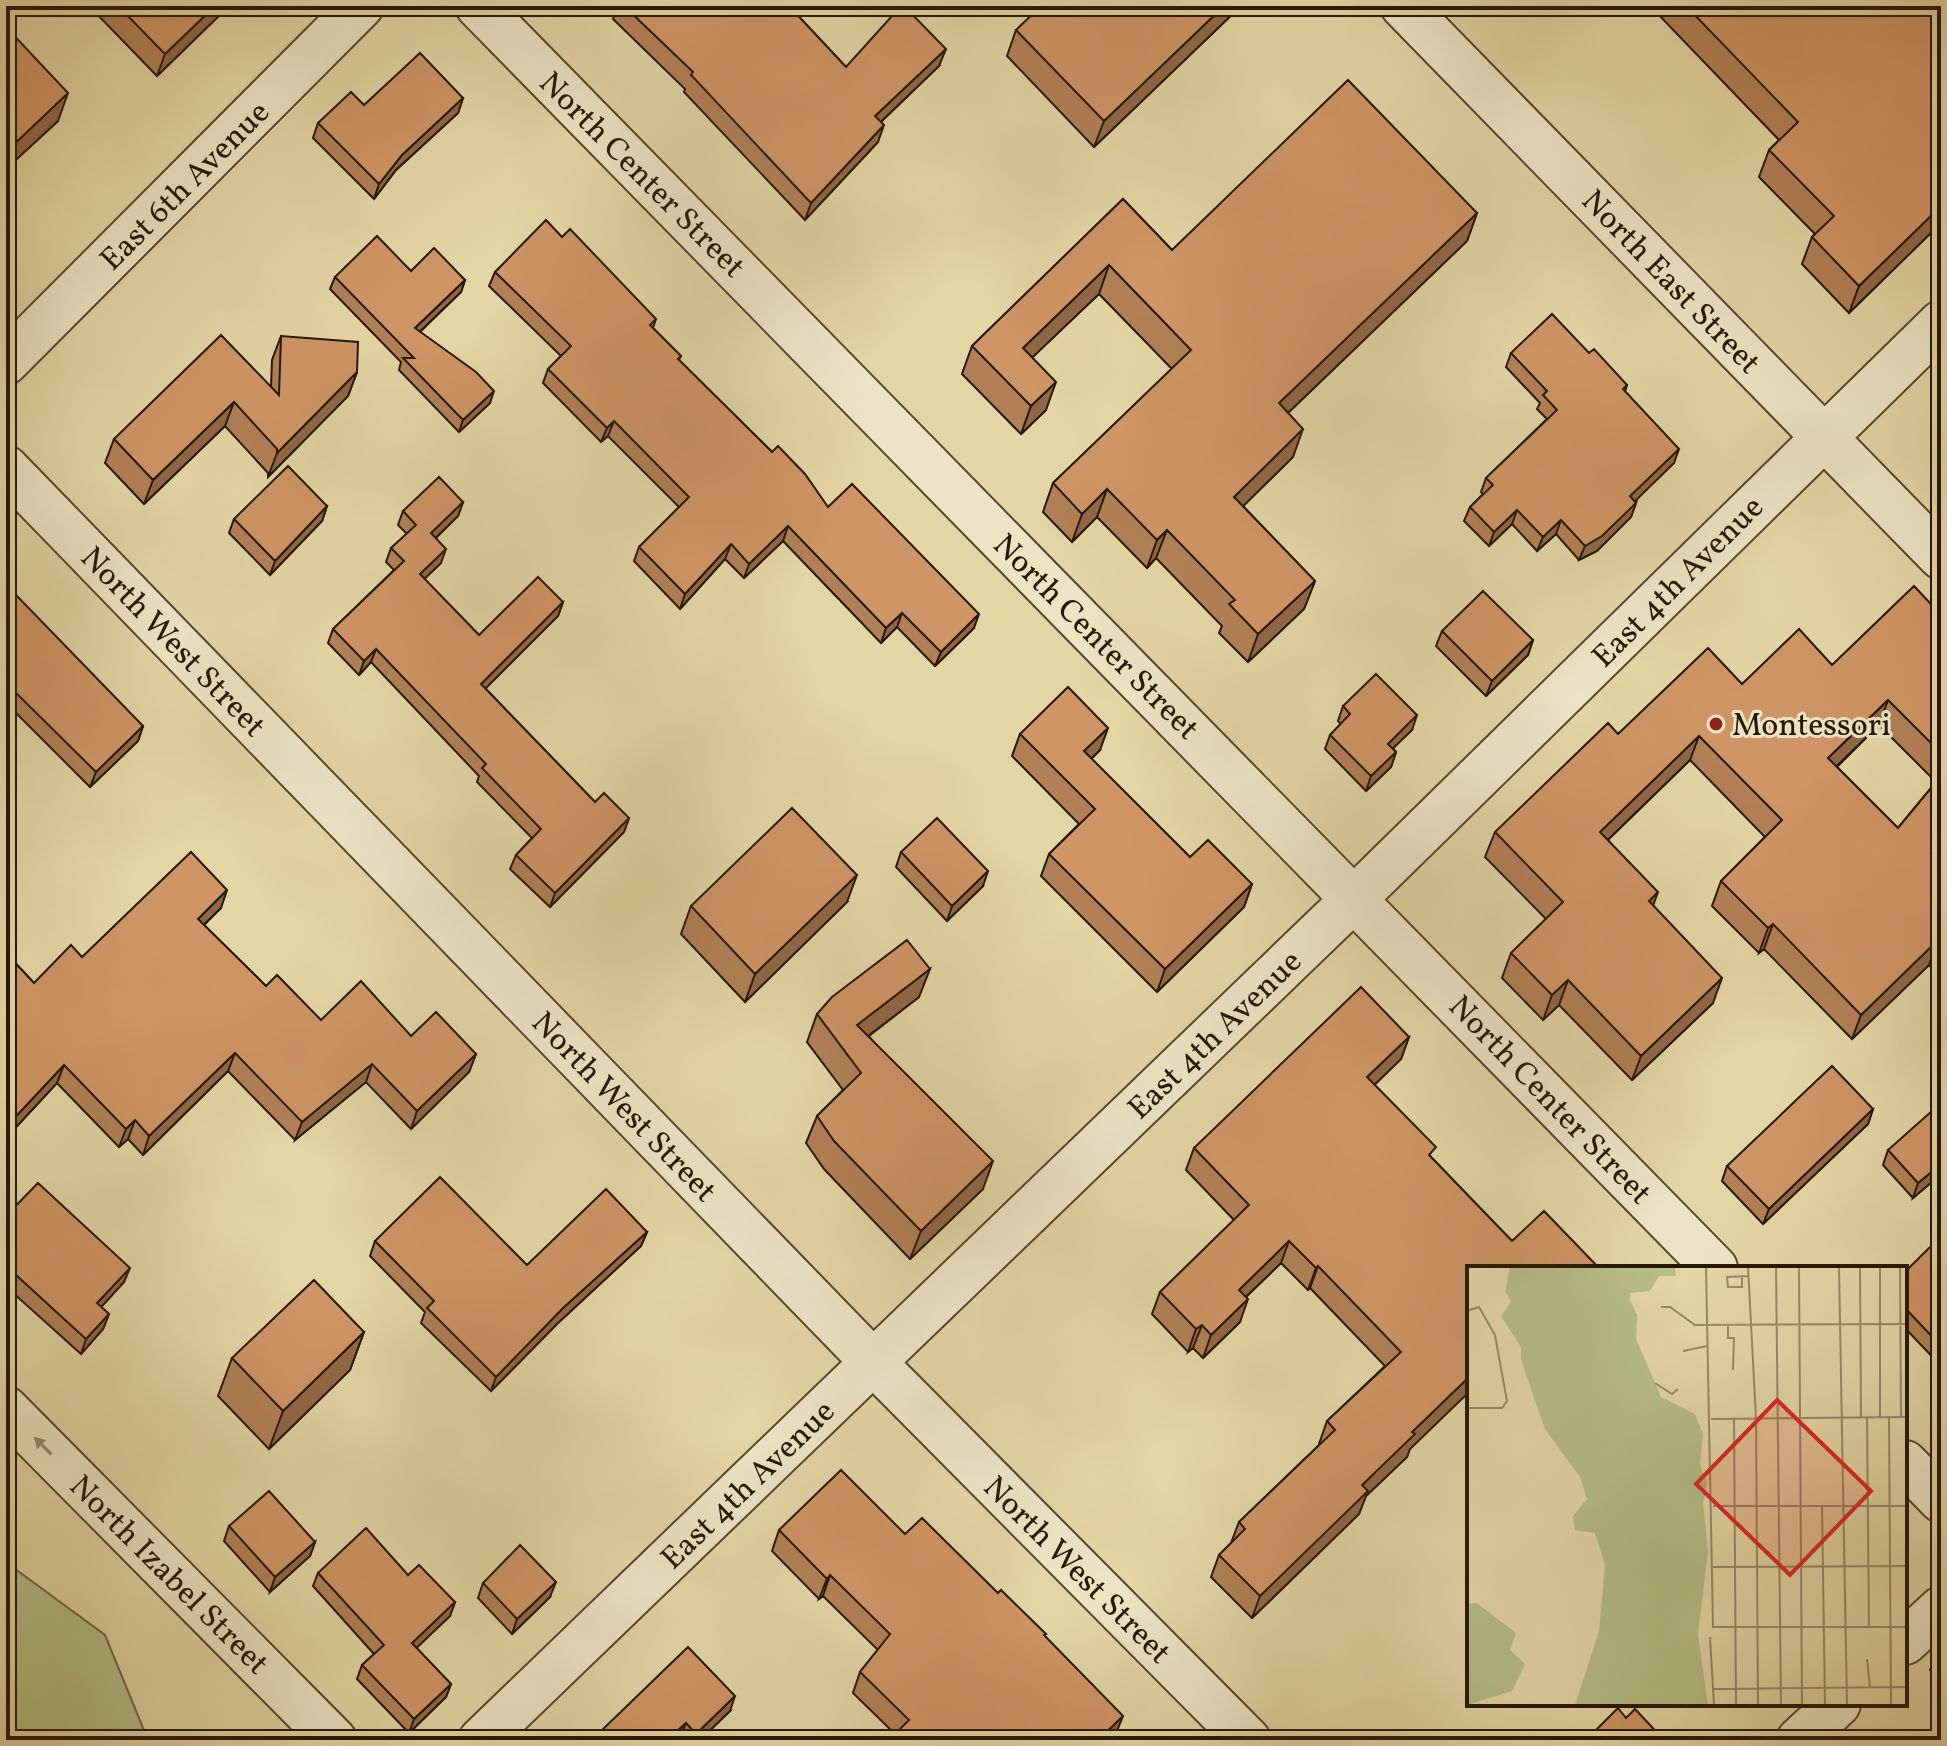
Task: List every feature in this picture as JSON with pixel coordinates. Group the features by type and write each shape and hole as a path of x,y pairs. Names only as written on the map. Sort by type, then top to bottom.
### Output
{"street":[{"name":"East 6th Avenue","path":"6,362 361,6"},
{"name":"North Center Street","path":"478,6 1713,1266"},
{"name":"North East Street","path":"1403,6 1941,557"},
{"name":"East 4th Avenue","path":"481,1740 1355,898 1941,323"},
{"name":"North West Street","path":"6,468 873,1362 1248,1740"},
{"name":"North Izabel Street","path":"6,1409 334,1740"},
{"path":"1907,1465 1941,1500"},
{"path":"1907,1640 1941,1609"},
{"path":"1799,1740 1836,1706"}],"green space":[{"path":"6,1565 105,1635 148,1740 6,1740"}],"building":[{"path":"118,6 215,6 165,54"},
{"path":"624,6 789,6 846,67 904,6 946,49 875,116 884,125 811,203 691,75 693,72"},
{"path":"1041,6 1224,6 1104,121 1016,30"},
{"path":"1686,6 1941,6 1941,206 1859,286 1812,237 1834,216 1769,150 1798,122"},
{"path":"6,27 68,93 10,148 6,144"},
{"path":"420,53 463,98 402,155 379,184 318,123 351,92 364,105"},
{"path":"1348,80 1477,213 1279,403 1303,429 1234,497 1315,581 1258,634 1229,604 1235,600 1167,530 1157,540 1107,489 1082,514 1053,483 1191,350 1109,265 1023,348 1056,382 1031,406 972,346 1123,199 1172,250"},
{"path":"546,220 562,237 570,229 656,319 650,325 681,356 678,359 772,452 778,446 805,474 828,507 852,484 979,614 941,652 902,613 886,628 788,526 749,564 731,544 685,594 639,547 689,497 614,421 607,428 548,369 571,346 495,272"},
{"path":"377,236 411,271 434,248 465,280 415,328 476,372 494,391 463,420 403,358 414,358 335,277"},
{"path":"1552,314 1589,353 1594,349 1627,385 1623,389 1679,449 1630,496 1636,503 1602,536 1585,546 1561,520 1543,537 1517,510 1494,532 1470,507 1493,485 1486,478 1557,410 1543,395 1547,391 1511,353"},
{"path":"221,335 279,395 281,336 358,342 357,372 277,453 277,449 234,402 153,480 114,439"},
{"path":"288,466 327,506 275,561 234,519"},
{"path":"439,477 463,502 431,533 446,549 420,574 479,635 538,577 563,602 481,684 595,802 604,793 629,818 555,893 516,855 541,829 482,768 486,764 376,649 364,661 333,629 404,561 391,548 416,525 403,511"},
{"path":"1914,586 1941,615 1941,649 1932,658 1941,667 1941,753 1888,700 1828,758 1898,828 1941,776 1941,844 1931,853 1941,863 1941,944 1938,940 1861,1015 1773,924 1768,928 1721,881 1782,820 1699,736 1600,832 1658,892 1649,901 1722,978 1641,1056 1568,980 1552,995 1511,953 1563,902 1495,832 1608,723 1618,734 1708,648 1742,684 1799,629 1832,665"},
{"path":"6,591 13,598 16,595 143,726 96,772 6,683"},
{"path":"1483,591 1533,640 1492,681 1442,631"},
{"path":"1376,674 1417,715 1388,744 1396,752 1371,776 1330,735 1350,714 1343,706"},
{"path":"1068,687 1108,728 1084,751 1190,857 1208,840 1252,884 1165,969 1049,854 1095,809 1020,734"},
{"path":"792,808 857,875 755,974 691,906"},
{"path":"937,818 988,871 952,906 901,852"},
{"path":"191,852 227,890 198,919 266,986 277,975 321,1020 361,981 411,1036 436,1012 476,1054 417,1111 372,1064 302,1122 235,1053 149,1136 135,1120 126,1129 64,1065 6,1127 6,953 34,983 71,945 82,957"},
{"path":"907,940 930,969 857,1025 993,1161 921,1231 834,1141 817,1116 861,1073 817,1014 832,997"},
{"path":"1361,987 1409,1037 1367,1077 1436,1147 1429,1155 1512,1241 1544,1211 1597,1266 1467,1266 1467,1379 1362,1485 1368,1491 1260,1596 1219,1555 1245,1529 1239,1522 1335,1430 1327,1421 1401,1352 1318,1266 1316,1268 1289,1241 1239,1290 1248,1299 1211,1335 1202,1325 1196,1329 1160,1292 1249,1205 1194,1148"},
{"path":"1832,1066 1873,1109 1769,1209 1727,1166"},
{"path":"1941,1103 1941,1164 1918,1183 1888,1150"},
{"path":"440,1177 527,1265 606,1189 647,1232 563,1308 496,1377 427,1308 434,1301 375,1241"},
{"path":"38,1183 130,1268 97,1303 109,1314 86,1339 17,1276 6,1275 6,1216"},
{"path":"1941,1239 1941,1346 1907,1310 1907,1270"},
{"path":"314,1280 364,1332 283,1411 232,1358"},
{"path":"841,1470 905,1534 922,1518 998,1593 1001,1590 1046,1634 1123,1716 1098,1740 889,1740 909,1720 860,1672 890,1634 830,1575 827,1579 779,1530"},
{"path":"269,1491 315,1542 275,1577 229,1526"},
{"path":"366,1528 408,1575 419,1565 455,1602 412,1643 451,1684 414,1719 362,1665 384,1645 318,1573"},
{"path":"520,1545 556,1582 517,1619 483,1583"},
{"path":"688,1647 735,1696 696,1734 686,1723 667,1740 608,1740 600,1732"},
{"path":"1618,1708 1626,1718 1635,1709 1664,1740 1586,1740"}],"place":[{"name":"Montessori","path":"1716,724"}]}
